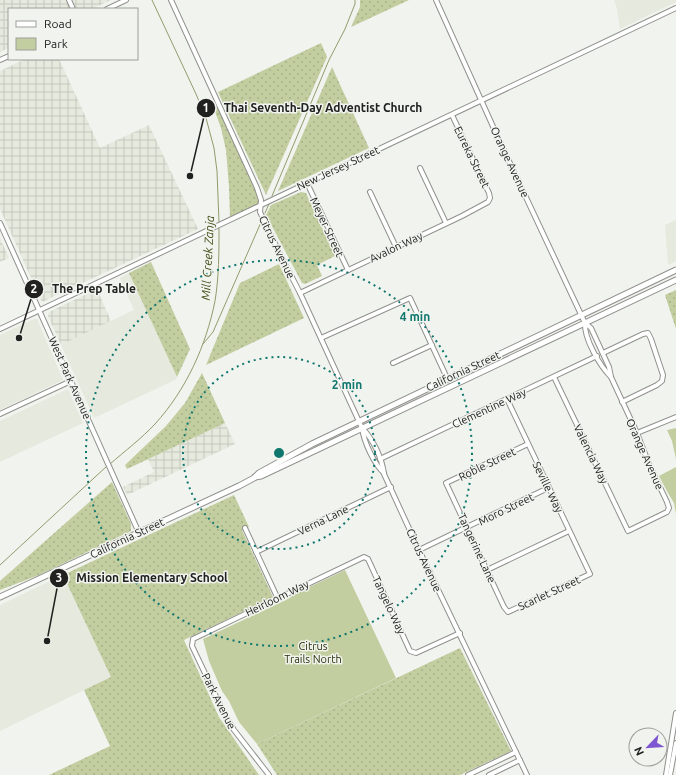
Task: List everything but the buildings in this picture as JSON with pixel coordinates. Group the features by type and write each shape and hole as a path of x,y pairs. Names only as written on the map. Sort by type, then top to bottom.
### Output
{"main road":[{"name":"California Street","path":"254,478 259,473 312,444 676,270"},
{"name":"California Street","path":"0,597 261,476 676,280"}],"street":[{"path":"109,8 126,0"},
{"name":"Citrus Avenue","path":"171,0 257,188 261,200 260,212 360,421 363,436 378,468 384,474 391,487 419,550 528,775"},
{"name":"Orange Avenue","path":"436,0 582,316 585,323 585,331 602,368 611,377"},
{"name":"New Jersey Street","path":"0,329 676,8"},
{"name":"Eureka Street","path":"452,115 489,193 490,200"},
{"path":"420,168 446,223"},
{"name":"Meyer Street","path":"307,183 348,270"},
{"path":"370,192 396,247"},
{"name":"Avalon Way","path":"300,293 485,204 490,200"},
{"name":"West Park Avenue","path":"0,223 139,533"},
{"path":"321,338 410,298 448,378"},
{"name":"Orange Avenue","path":"585,323 591,328 610,366 611,377 669,508"},
{"path":"603,353 643,334 648,334 651,339 663,375 662,381 658,385 622,402"},
{"path":"393,363 432,344"},
{"name":"Clementine Way","path":"380,459 597,356"},
{"name":"Valencia Way","path":"554,377 628,531 667,512 669,508"},
{"path":"0,414 71,381"},
{"name":"Seville Way","path":"507,399 590,574"},
{"path":"637,433 676,417"},
{"name":"Citrus Avenue","path":"362,428 368,433 383,465 384,474"},
{"name":"Roble Street","path":"446,483 528,444"},
{"name":"Tangerine Lane","path":"446,483 504,607 508,612"},
{"name":"Verna Lane","path":"256,552 391,487"},
{"name":"Moro Street","path":"419,550 548,488"},
{"path":"245,528 278,599"},
{"path":"487,570 569,531"},
{"name":"Tangelo Way","path":"364,557 368,559 410,651 416,653 460,633"},
{"name":"Heirloom Way","path":"192,642 193,639 198,636 364,557"},
{"name":"Scarlet Street","path":"508,612 590,574"},
{"name":"Park Avenue","path":"192,642 192,646 227,718 237,734 269,775"},
{"path":"669,772 676,713"},
{"path":"666,775 669,772 676,743"},
{"path":"468,775 516,752"},
{"path":"489,775 520,760"},
{"path":"669,772 676,771"}],"shaded area":[{"path":"0,0 111,0 94,8 8,8 8,48 0,52"},
{"path":"614,0 676,0 676,2 620,29"},
{"path":"23,60 59,60 100,148 149,125 198,229 42,302 0,209 0,71"},
{"path":"676,220 676,261 668,265 665,225"},
{"path":"0,238 9,258 0,262"},
{"path":"129,273 177,377 175,380 94,418 61,345 134,310 120,278"},
{"path":"97,289 111,321 61,345 48,316 49,312"},
{"path":"37,319 63,380 0,410 0,335"},
{"path":"68,389 83,423 0,462 0,421"},
{"path":"225,423 235,444 127,495 123,487 154,472 148,459"},
{"path":"63,575 111,677 0,731 0,605"}],"green space":[{"path":"360,0 409,0 351,27 360,7"},
{"path":"321,43 327,57 266,195 218,92"},
{"path":"332,67 369,148 278,191"},
{"path":"216,102 259,197 258,203 255,206 230,217 226,150 221,128 214,109"},
{"path":"301,192 306,193 335,256 317,265 322,276 305,284 302,283 266,215 271,205"},
{"path":"151,262 190,349 177,377 129,273"},
{"path":"279,264 304,318 206,365 240,283"},
{"path":"676,290 676,329 665,295"},
{"path":"202,373 225,423 127,469 125,465 166,426 185,403"},
{"path":"676,428 676,459 672,441 667,430"},
{"path":"676,467 676,514 674,503 659,476"},
{"path":"112,482 131,524 131,531 39,575 0,590 0,581"},
{"path":"234,495 249,527 242,530 273,597 184,640 219,717 259,775 49,775 110,746 84,690 111,677 63,575"},
{"name":"Citrus Trails North","path":"345,570 396,678 257,744 239,722 229,701 222,691 209,661 203,639"},
{"path":"460,648 511,751 460,775 277,775 257,744"}],"waterway":[{"name":"Mill Creek Zanja","path":"152,0 206,118 214,148 217,171 219,222"},
{"path":"272,196 329,60 345,29 355,4 355,0"},
{"path":"265,213 269,204"},
{"path":"203,344 213,332 262,220"},
{"name":"Mill Creek Zanja","path":"110,464 155,424 176,397 193,367 206,334 215,301 218,274 219,228"},
{"name":"Mill Creek Zanja","path":"0,565 107,466"}],"place":[{"name":"Thai Seventh-Day Adventist Church","path":"190,176"},
{"name":"The Prep Table","path":"19,338"},
{"name":"Mission Elementary School","path":"47,641"}]}
